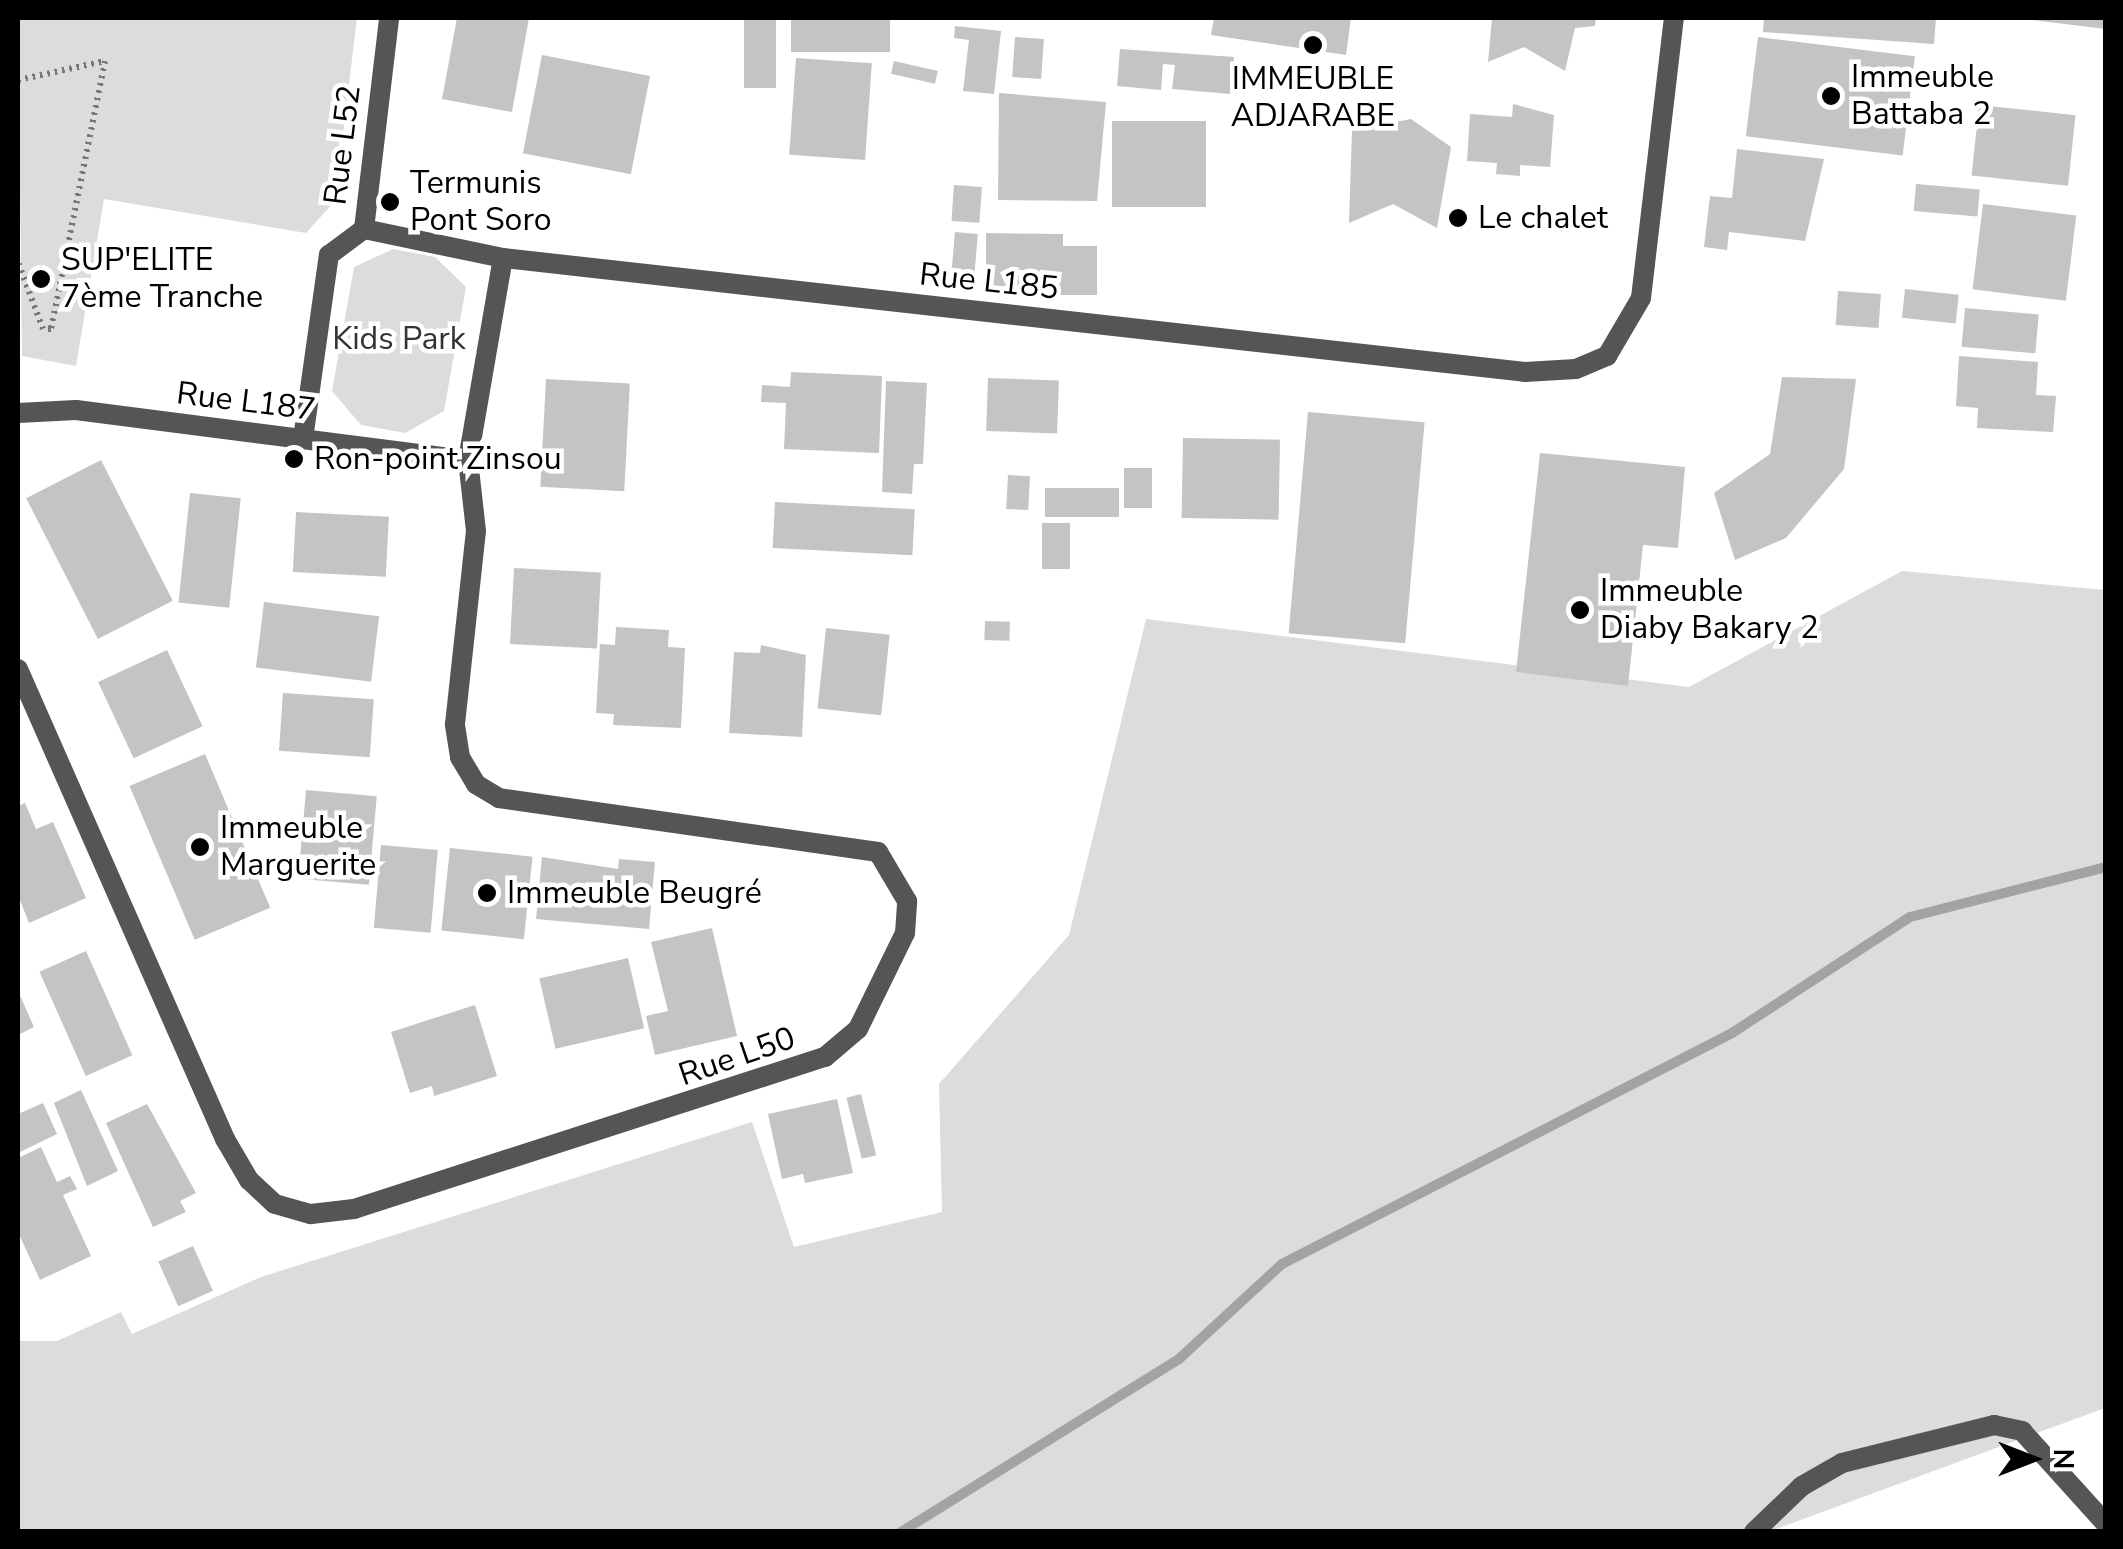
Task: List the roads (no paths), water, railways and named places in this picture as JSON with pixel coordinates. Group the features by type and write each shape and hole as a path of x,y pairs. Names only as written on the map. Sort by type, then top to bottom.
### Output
{"street":[{"name":"Rue L52","path":"303,440 329,255 364,230 389,18"},
{"name":"Rue L185","path":"364,230 503,258 1525,372 1576,369 1607,356 1641,298 1674,18"},
{"name":"Rue L50","path":"18,669 225,1139 248,1180 276,1204 312,1214 354,1209 826,1058 858,1030 906,933 907,901 878,852 500,798 476,784 460,757 455,724 476,532 468,460 503,258"},
{"name":"Rue L187","path":"18,414 76,410 468,460"},
{"path":"1754,1532 1842,1463 1994,1425 2022,1431 2106,1524"}],"waterway":[{"path":"901,1532 1179,1359 1282,1264 1732,1033 1910,917 2106,867"}],"place":[{"name":"IMMEUBLE ADJARABE","path":"1313,45"},
{"name":"Immeuble Battaba 2","path":"1831,96"},
{"name":"Termunis Pont Soro","path":"390,202"},
{"name":"Le chalet","path":"1458,218"},
{"name":"SUP'ELITE 7ème Tranche","path":"41,279"},
{"name":"Ron-point Zinsou","path":"294,459"},
{"name":"Immeuble Diaby Bakary 2","path":"1580,610"},
{"name":"Immeuble Marguerite","path":"200,847"},
{"name":"Immeuble Beugré","path":"487,893"}],"park label":[{"name":"Kids Park","path":"399,339"}]}
